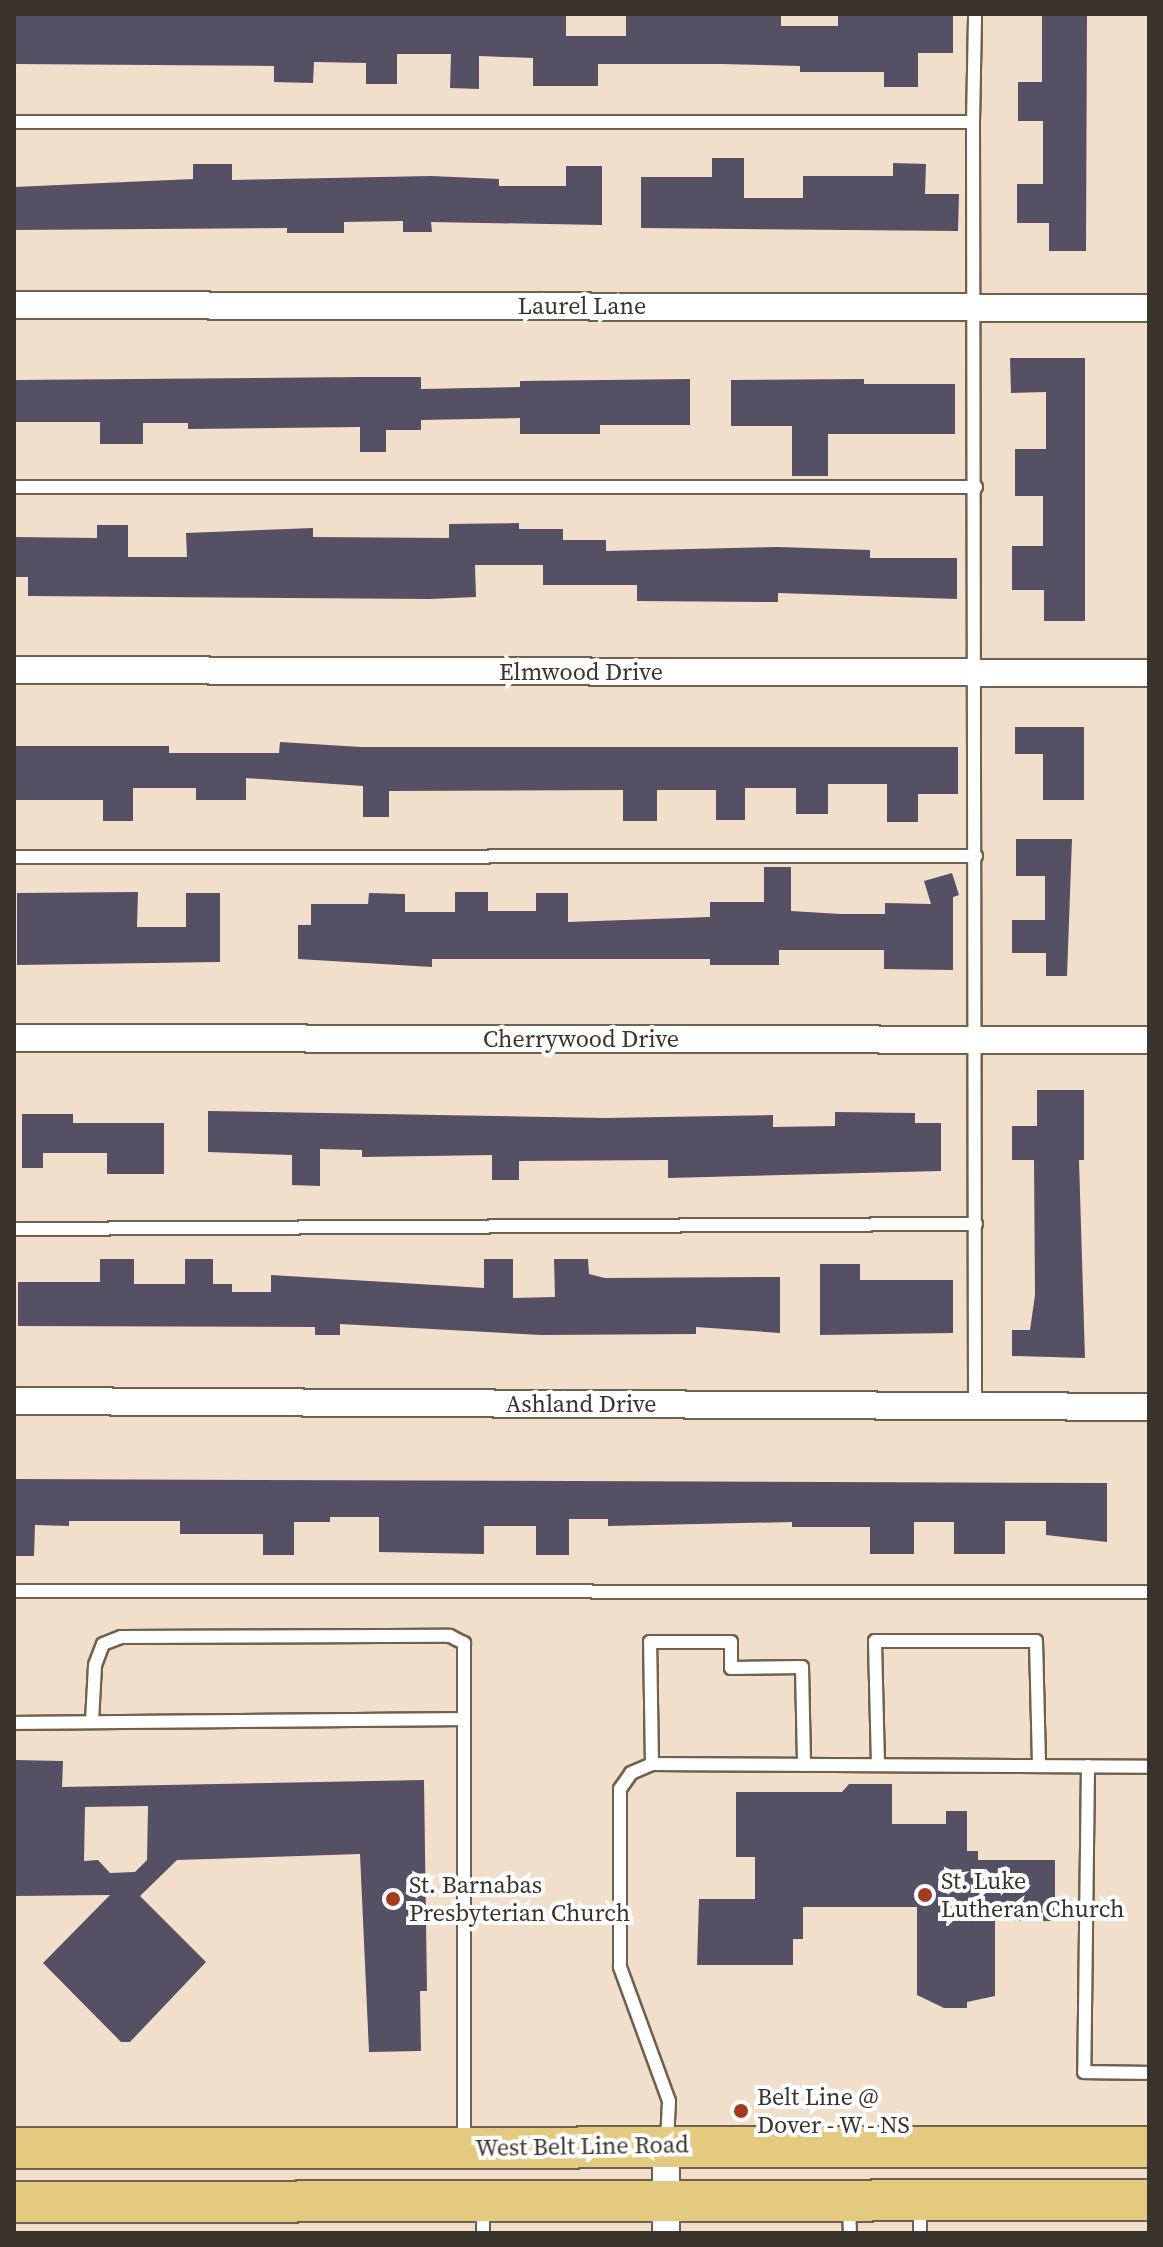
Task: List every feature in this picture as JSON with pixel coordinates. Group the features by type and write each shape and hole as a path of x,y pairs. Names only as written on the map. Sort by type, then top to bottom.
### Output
{"main road":[{"name":"West Belt Line Road","path":"14,2148 464,2148 666,2144 1149,2147"},
{"path":"14,2202 483,2217 920,2216 1149,2200"}],"street":[{"name":"Laurel Lane","path":"14,305 1149,308"},
{"name":"Elmwood Drive","path":"14,670 1149,673"},
{"name":"Cherrywood Drive","path":"14,1038 1149,1040"},
{"name":"Ashland Drive","path":"14,1401 1149,1407"},
{"path":"666,2144 666,2216"}],"lane":[{"path":"975,14 975,1406"},
{"path":"14,122 973,122"},
{"path":"14,487 976,487"},
{"path":"14,857 976,856"},
{"path":"14,1229 976,1224"},
{"path":"14,1591 1149,1592"},
{"path":"92,1721 95,1665 103,1644 152,1637 450,1636 464,1643 464,2148"},
{"path":"878,1765 875,1641 1036,1641 1039,1766"},
{"path":"652,1764 650,1642 731,1642 731,1668 802,1667 804,1765"},
{"path":"14,1723 464,1719"},
{"path":"666,2144 669,2101 620,1967 620,1789 631,1773 652,1764 1149,1767"},
{"path":"1088,1766 1084,2072 1149,2073"}],"building":[{"path":"14,14 566,14 566,36 626,36 626,14 781,15 781,26 838,26 838,16 953,14 953,53 918,53 918,87 884,87 884,72 800,72 800,66 721,64 598,64 598,86 533,86 533,58 479,56 479,89 450,88 451,54 397,54 397,84 366,84 366,63 314,62 313,83 274,82 274,66 14,64"},
{"path":"1042,14 1087,14 1086,251 1049,251 1049,223 1017,223 1017,184 1043,184 1043,121 1018,121 1018,82 1042,82"},
{"path":"712,158 744,158 744,198 803,198 803,176 893,176 893,163 926,164 925,194 959,194 958,231 641,228 641,177 712,177"},
{"path":"193,164 232,164 232,180 431,176 499,179 499,186 566,186 566,166 602,166 602,225 431,222 432,232 403,232 403,221 344,222 344,233 287,233 287,228 14,230 14,187 193,179"},
{"path":"1010,358 1085,358 1085,621 1044,621 1044,590 1012,590 1012,546 1043,546 1043,496 1015,496 1015,449 1046,449 1046,392 1011,393"},
{"path":"421,377 421,389 520,387 520,381 690,379 690,425 600,425 600,434 520,434 520,418 421,420 421,430 386,430 386,452 360,452 360,427 188,429 188,423 143,423 143,444 100,444 100,422 15,422 15,380"},
{"path":"864,379 864,384 955,384 955,434 828,434 828,476 792,476 792,426 731,426 731,380"},
{"path":"519,523 519,529 563,529 563,540 606,540 606,551 778,547 870,550 870,558 957,558 957,599 778,593 778,602 637,601 637,585 543,585 543,565 475,565 476,597 430,599 28,596 28,577 14,577 14,537 97,538 97,525 128,525 128,557 187,557 186,533 313,528 313,537 449,538 449,524"},
{"path":"1015,727 1084,727 1084,800 1043,800 1043,754 1015,754"},
{"path":"280,742 361,747 958,747 958,794 918,794 918,822 887,822 887,784 828,784 828,814 796,814 796,788 745,788 745,820 716,820 716,790 657,790 657,821 623,821 623,790 389,791 389,817 363,817 363,786 246,778 246,800 196,800 196,788 133,788 133,821 103,821 103,800 16,800 16,746 169,746 169,753 279,753"},
{"path":"1016,839 1072,839 1067,976 1046,976 1046,953 1012,953 1012,920 1045,920 1045,876 1016,876"},
{"path":"764,867 791,867 791,911 841,914 885,914 885,903 931,904 924,881 952,873 959,895 953,897 953,970 884,969 884,950 779,950 779,965 710,965 710,959 432,959 432,967 298,959 298,925 311,925 311,904 368,904 369,893 405,894 405,912 455,912 455,892 488,892 488,911 536,911 536,893 568,893 568,922 710,917 710,902 764,902"},
{"path":"138,892 137,927 186,927 186,893 220,893 220,962 17,965 17,893"},
{"path":"1037,1090 1084,1090 1084,1160 1079,1160 1085,1358 1012,1356 1012,1330 1030,1330 1035,1295 1034,1160 1012,1160 1012,1126 1037,1126"},
{"path":"208,1111 605,1118 773,1115 773,1127 835,1126 835,1112 915,1113 915,1123 941,1123 941,1171 668,1178 668,1160 519,1161 519,1180 492,1180 492,1155 362,1157 362,1150 320,1149 320,1186 292,1185 292,1155 208,1152"},
{"path":"22,1114 73,1114 73,1123 164,1123 164,1174 107,1174 107,1153 43,1153 43,1168 22,1168"},
{"path":"100,1259 134,1259 134,1284 185,1284 185,1259 213,1259 213,1284 232,1284 232,1292 271,1292 271,1275 484,1288 484,1259 513,1259 513,1298 555,1297 554,1259 588,1259 589,1274 605,1278 780,1277 780,1333 696,1327 696,1334 541,1335 340,1324 340,1335 315,1335 315,1327 18,1326 18,1282 100,1282"},
{"path":"820,1264 860,1264 860,1280 953,1280 953,1333 820,1335"},
{"path":"14,1479 1107,1483 1107,1542 1046,1535 1046,1521 1005,1521 1005,1554 954,1554 954,1522 914,1522 914,1554 870,1554 870,1527 792,1527 792,1522 608,1526 608,1519 569,1519 569,1555 536,1555 536,1526 484,1526 484,1554 379,1552 379,1517 330,1517 330,1522 294,1522 294,1555 263,1555 263,1534 180,1534 180,1521 69,1521 69,1526 35,1525 34,1556 14,1556"},
{"name":"St. Barnabas Presbyterian Church","path":"14,1760 63,1761 62,1787 424,1780 427,1991 420,1991 421,2051 369,2052 360,1854 177,1860 140,1896 206,1962 130,2042 121,2042 43,1963 110,1895 14,1896","holes":["148,1806 147,1860 135,1872 110,1873 98,1860 84,1861 85,1807"]},
{"name":"St. Luke Lutheran Church","path":"849,1784 892,1784 892,1824 946,1824 946,1811 967,1811 967,1851 978,1851 978,1860 1055,1860 1055,1921 995,1921 995,1996 967,2002 967,2008 944,2008 917,1995 917,1907 803,1907 803,1939 793,1939 793,1965 697,1965 699,1899 755,1899 755,1857 736,1857 736,1792 842,1792"}],"place":[{"name":"St. Luke Lutheran Church","path":"925,1895"},
{"name":"St. Barnabas Presbyterian Church","path":"393,1899"},
{"name":"Belt Line @ Dover - W - NS","path":"741,2111"}]}
